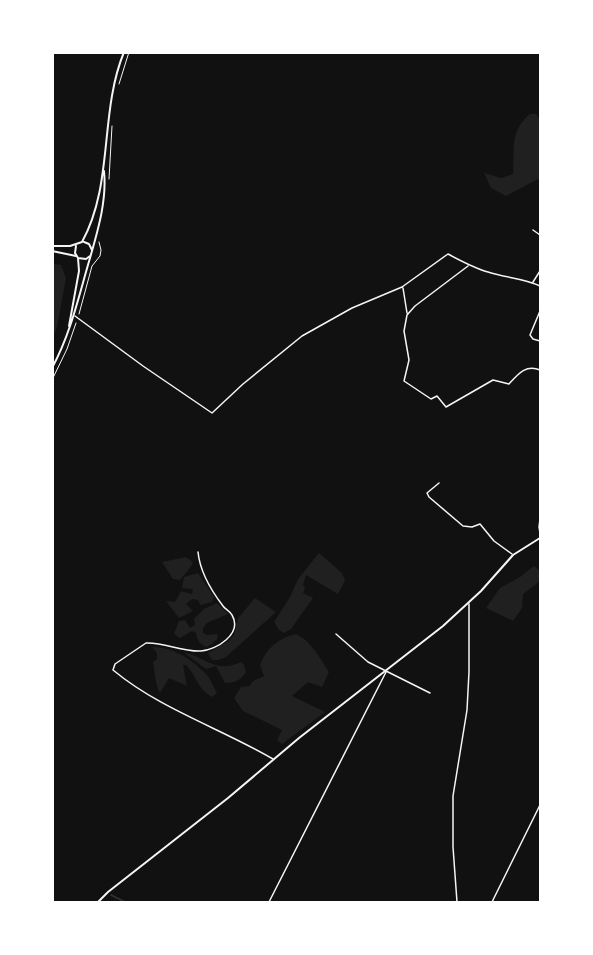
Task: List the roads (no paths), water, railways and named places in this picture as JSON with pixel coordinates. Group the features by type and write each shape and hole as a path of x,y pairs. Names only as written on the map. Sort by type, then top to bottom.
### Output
{"street":[{"path":"52,368 75,316 104,201 104,168 110,99 124,52"},
{"path":"52,246 82,242 91,223 104,168"},
{"path":"533,230 540,235"},
{"path":"82,242 89,244 92,250"},
{"path":"68,328 79,271 74,250 78,244"},
{"path":"52,251 86,259 90,256"},
{"path":"75,316 212,413 243,384 302,336 352,308 402,287 448,254 469,266 533,282 540,286"},
{"path":"407,315 415,306 469,266"},
{"path":"533,282 540,271"},
{"path":"402,287 407,315 404,331 409,360 404,381 431,399 437,396 446,407 493,380 509,384 524,369 532,367 540,370"},
{"path":"540,311 530,335 533,339 540,341"},
{"path":"439,483 427,493 429,497 463,526 472,527 480,524 494,541 513,555"},
{"path":"540,519 540,533"},
{"path":"98,903 126,877 308,731 387,671 469,603 513,555 540,538"},
{"path":"198,552 203,574 222,605 232,613 234,623 231,634 220,645 205,651 146,644 115,664 113,670 131,685 155,699 273,760"},
{"path":"457,903 453,847 453,788 468,693 469,603"},
{"path":"336,634 356,653 430,693"},
{"path":"269,903 309,820 387,671"},
{"path":"492,903 540,805"}],"waterway":[{"path":"111,895 125,902"}]}
